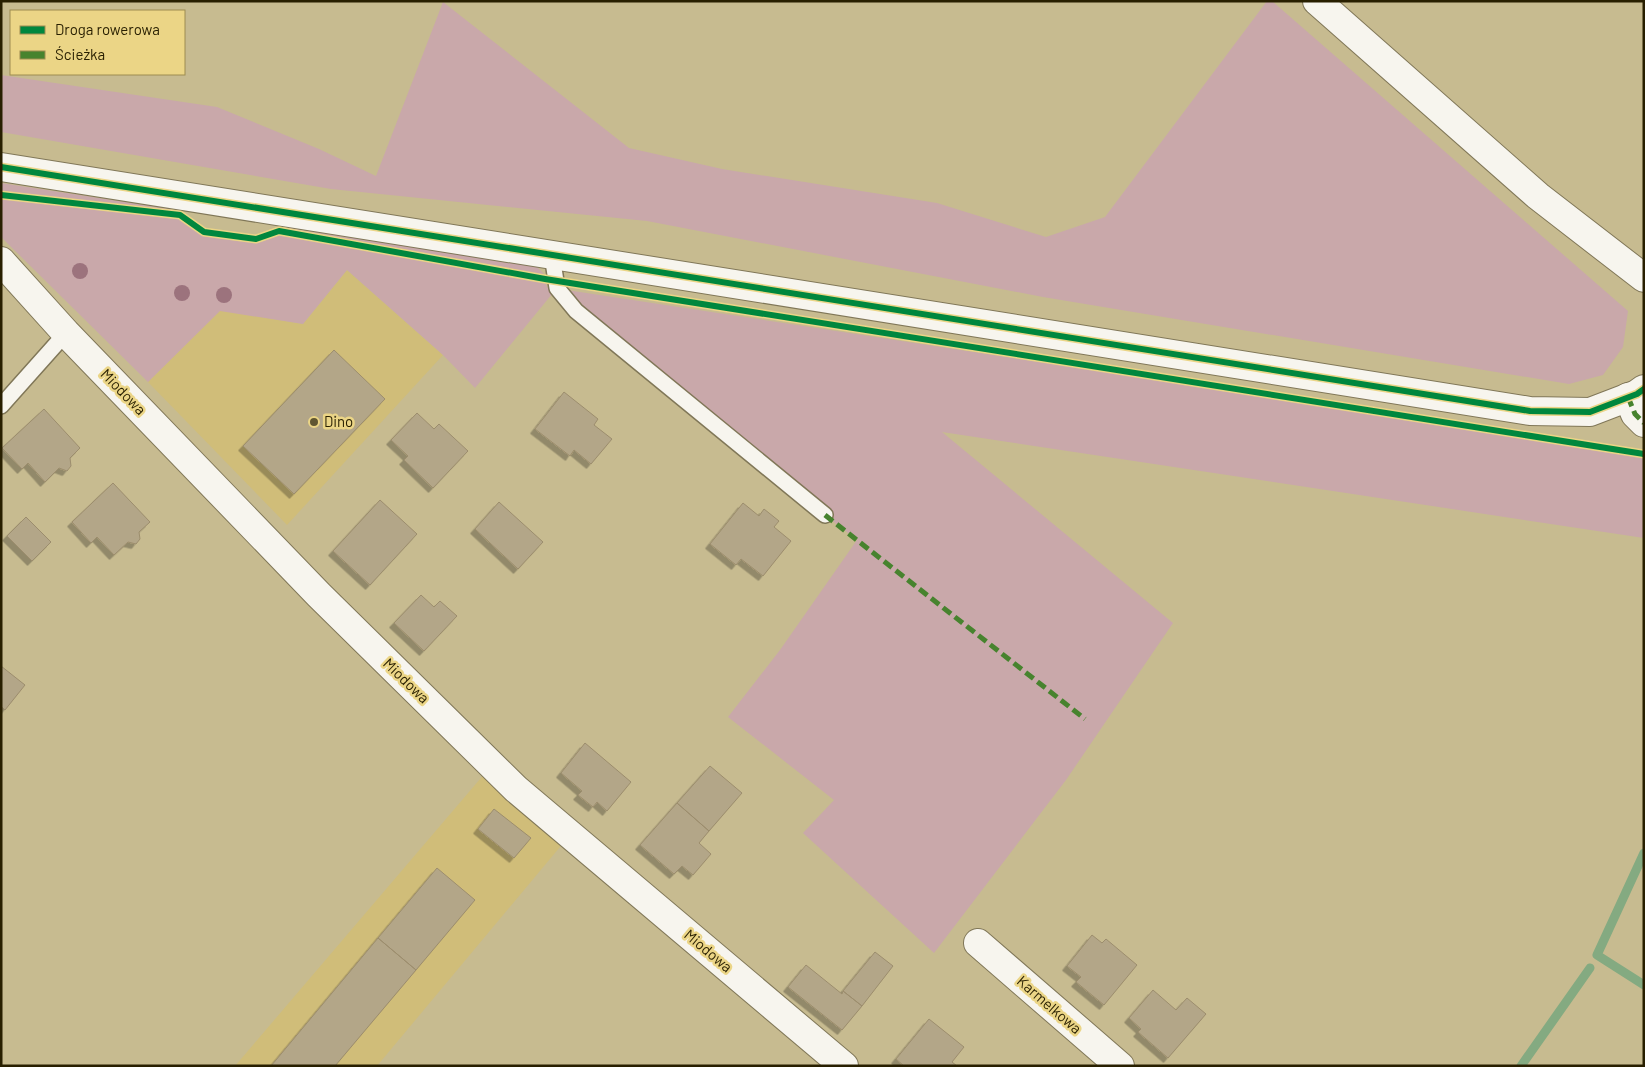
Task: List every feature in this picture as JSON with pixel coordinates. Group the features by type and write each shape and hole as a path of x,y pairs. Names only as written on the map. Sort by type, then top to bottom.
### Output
{"street":[{"path":"1317,1 1538,196 1644,278"},
{"path":"1,167 1530,411 1590,412 1636,393 1635,414 1644,423"},
{"name":"Miodowa","path":"1,262 66,333 319,595 516,789 844,1066"},
{"name":"Karmelkowa","path":"978,944 1120,1066"}],"lane":[{"path":"552,254 557,288 576,310 825,515"},
{"path":"1,406 66,333"}],"shaded area":[{"path":"1267,1 1272,1 1628,311 1623,347 1603,375 1569,384 1043,297 647,221 331,189 1,132 1,75 217,107 319,149 376,176 443,2 629,148 722,169 937,203 1046,237 1105,217"},
{"path":"1,183 171,209 204,232 256,239 288,227 536,266 544,274 547,287 557,288 475,388 443,355 347,270 303,324 220,311 148,382 1,237"},
{"path":"347,270 443,355 287,525 148,382 220,310 303,324"},
{"path":"558,289 1644,454 1644,538 942,432 1173,623 1066,780 934,953 803,833 834,800 728,717 780,650 857,540 757,462"},
{"path":"492,765 570,835 377,1066 235,1066"}],"building":[{"name":"Dino","path":"334,350 385,399 294,494 243,446"},
{"path":"564,392 598,419 594,425 612,439 591,464 574,450 570,456 535,429"},
{"path":"44,409 80,448 70,458 71,466 67,471 59,468 45,482 28,463 22,469 2,448"},
{"path":"417,413 434,429 439,424 468,451 433,488 404,460 408,456 391,440"},
{"path":"113,483 150,522 139,532 140,539 136,544 128,542 114,555 97,537 91,543 72,522"},
{"path":"380,500 417,534 370,585 333,551"},
{"path":"499,502 543,542 518,569 475,529"},
{"path":"743,503 759,516 764,509 779,521 774,527 791,541 763,576 741,559 736,565 710,544"},
{"path":"26,517 51,542 32,561 7,536"},
{"path":"421,595 434,607 440,601 457,616 424,651 394,623"},
{"path":"1,666 25,685 5,710 1,706"},
{"path":"585,743 631,782 607,811 597,802 593,807 578,795 582,791 561,773"},
{"path":"710,766 742,793 709,831 677,803"},
{"path":"677,803 709,831 699,843 711,854 693,875 682,866 674,874 640,845"},
{"path":"494,809 531,838 514,858 478,829"},
{"path":"437,868 475,900 416,970 378,938"},
{"path":"1092,935 1102,943 1106,939 1137,965 1104,1005 1076,982 1081,977 1067,966"},
{"path":"378,938 416,970 335,1066 271,1066"},
{"path":"875,952 893,966 862,1006 843,991"},
{"path":"806,965 842,994 843,991 862,1006 842,1030 788,987"},
{"path":"1153,990 1176,1010 1187,998 1206,1014 1168,1058 1138,1032 1141,1029 1129,1018"},
{"path":"929,1019 964,1047 952,1062 957,1066 904,1066 896,1059"}],"waterway":[{"path":"1644,853 1597,955 1644,985"},
{"path":"1521,1066 1590,968"}],"marked path":[{"path":"1628,397 1635,414 1644,423"},
{"path":"825,515 1085,719"}],"cycle path":[{"path":"1,167 1530,411 1590,412 1637,394 1644,389"},
{"path":"1,195 180,215 204,232 256,239 279,231 545,279 1644,454"}],"place":[{"name":"Dino","path":"314,422"}]}
